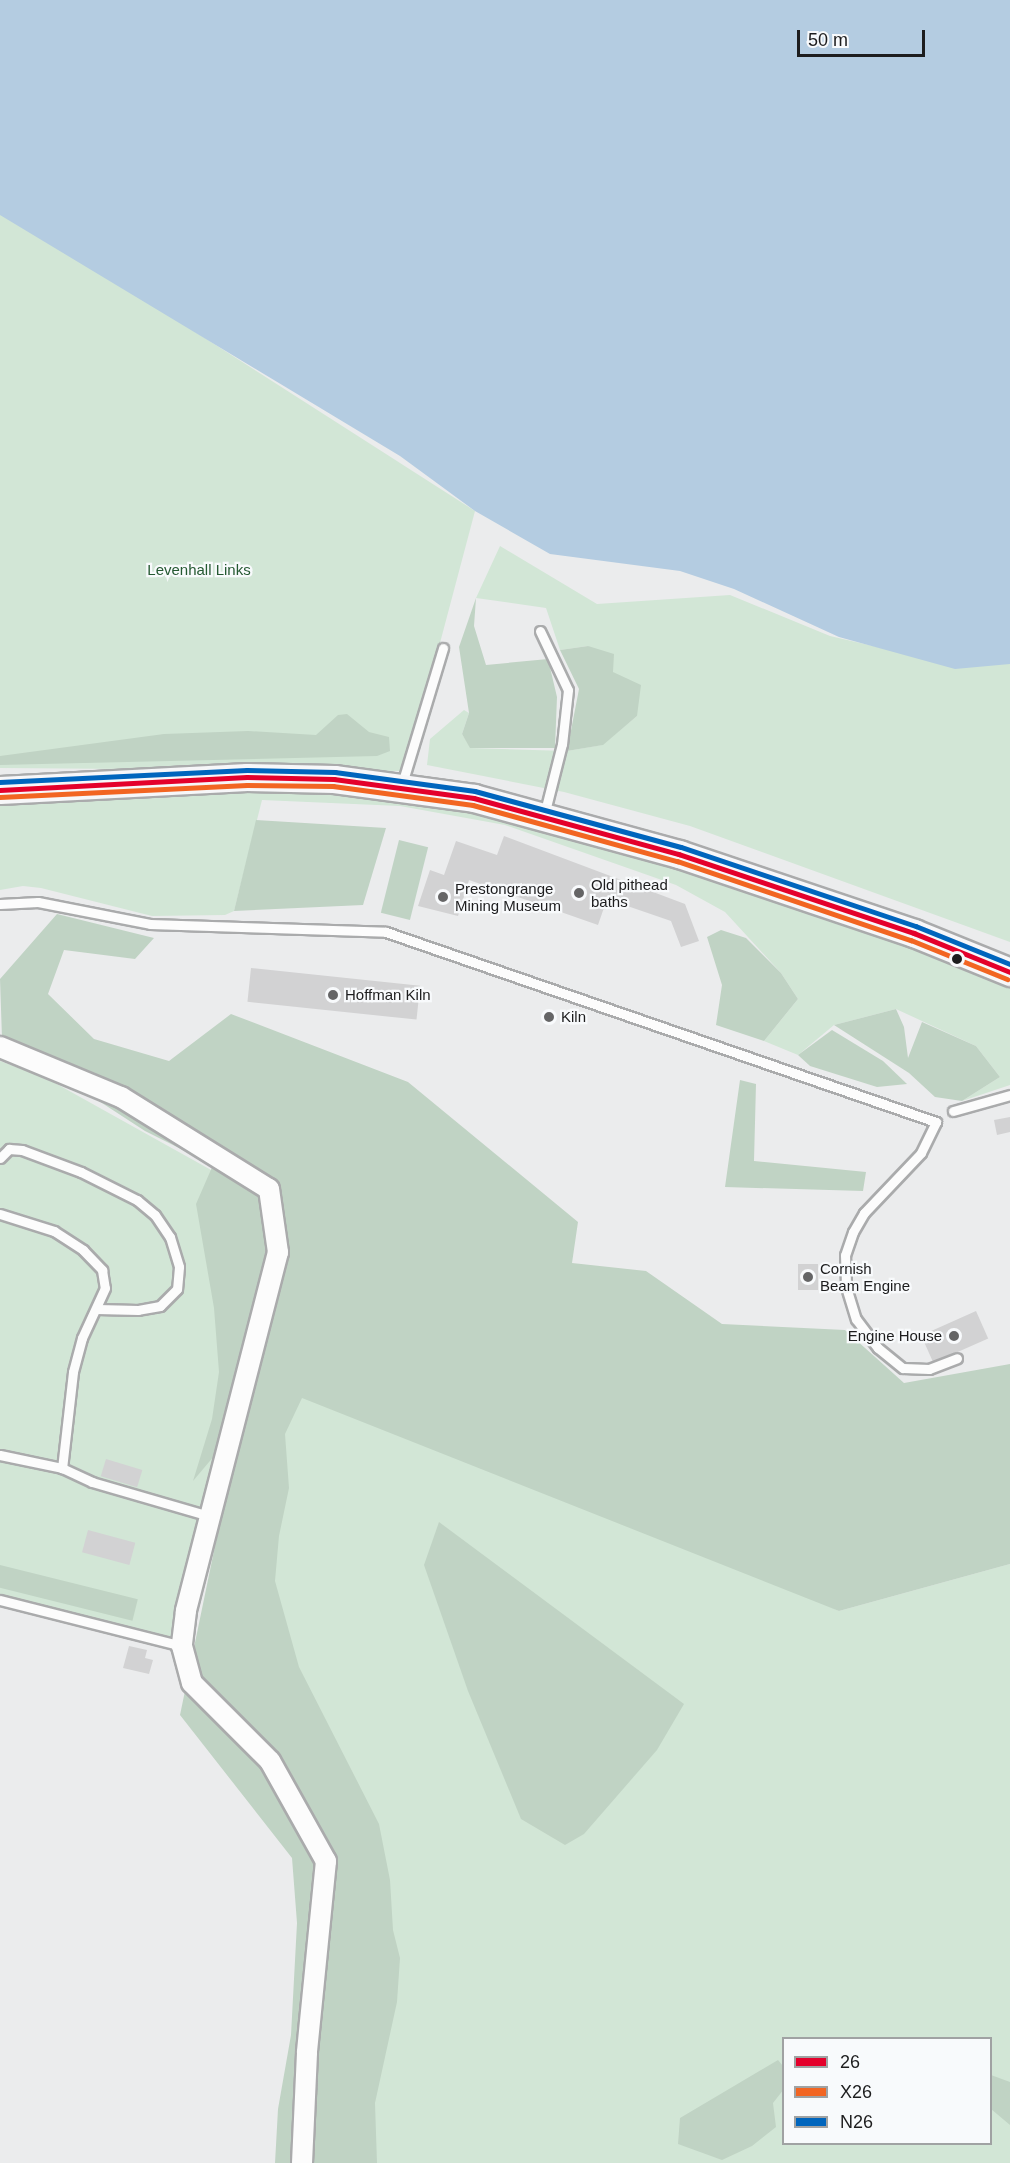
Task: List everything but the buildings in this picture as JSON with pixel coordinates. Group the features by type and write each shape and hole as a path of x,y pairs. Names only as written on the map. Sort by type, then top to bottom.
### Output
{"main road":[{"path":"0,790 247,777 334,779 402,787 544,815 679,854 843,909 1010,972"}],"street":[{"path":"0,1047 121,1097 269,1189 278,1252 209,1516 186,1611 182,1646 192,1683 270,1761 326,1861 307,2053 302,2163"}],"lane":[{"path":"540,631 568,690 562,744 544,815"},
{"path":"402,787 442,648"},
{"path":"0,903 38,902 150,924 386,932 936,1122 921,1153 864,1214 854,1232 845,1255 846,1287 856,1319 878,1348 903,1368 929,1369 957,1358"},
{"path":"953,1111 1010,1095"},
{"path":"0,1158 9,1149 22,1150 81,1172 137,1200 155,1215 170,1237 179,1267 177,1289 160,1306 138,1310 97,1309"},
{"path":"0,1214 54,1231 83,1250 102,1270 105,1288 82,1338 73,1372 62,1468"},
{"path":"0,1455 62,1468 92,1482 209,1516"},
{"path":"0,1600 182,1646"}],"green space":[{"name":"Levenhall Links","path":"0,207 475,511 406,771 0,768"},
{"path":"500,546 597,604 730,595 830,636 964,667 1010,663 1010,942 690,826 564,792 427,765 430,739 464,710 469,713 462,734 471,748 567,751 602,745 637,716 613,672 588,646 560,650 546,608 476,598"},
{"path":"476,598 474,626 486,665 548,659 557,697 555,748 470,748 462,734 469,713 459,647"},
{"path":"588,646 614,654 613,672 641,685 637,716 603,745 567,751 579,689 560,650"},
{"path":"347,714 369,732 389,737 390,751 377,756 0,765 0,756 164,734 248,731 316,735 338,715"},
{"path":"266,786 405,798 541,824 888,933 1010,982 1010,1085 962,1101 1000,1077 976,1046 896,1009 834,1025 798,1055 764,1041 798,999 781,973 725,912 676,885 505,825 400,806 262,800 234,911 225,915 152,916 41,888 23,886 0,890 0,800"},
{"path":"256,820 386,828 363,905 234,911"},
{"path":"399,840 428,847 410,920 381,913"},
{"path":"57,914 154,938 135,959 64,950 48,994 94,1039 169,1061 231,1014 408,1082 578,1222 572,1263 646,1271 722,1324 845,1330 904,1383 1010,1364 1010,1564 839,1611 302,1398 285,1434 289,1488 279,1536 275,1581 299,1667 379,1824 390,1880 393,1930 400,1958 397,2002 375,2103 377,2163 275,2163 278,2109 291,2035 297,1923 292,1858 180,1715 215,1546 267,1335 220,1449 193,1481 212,1419 219,1372 214,1308 196,1204 213,1165 145,1131 2,1038 0,979"},
{"path":"721,930 746,938 781,973 798,999 764,1041 716,1025 722,985 707,937"},
{"path":"896,1009 904,1027 908,1058 922,1022 976,1046 1000,1077 962,1101 935,1097 909,1073 834,1025"},
{"path":"832,1030 883,1061 907,1084 877,1087 810,1066 798,1055"},
{"path":"0,1061 46,1078 258,1196 268,1239 171,1637 0,1596"},
{"path":"740,1080 756,1084 754,1161 866,1172 863,1191 725,1187"},
{"path":"269,1329 839,1611 1010,1564 1010,2163 312,2163 340,1972 205,1638"},
{"path":"439,1522 684,1704 657,1750 584,1834 565,1845 521,1819 468,1691 424,1565"},
{"path":"0,1565 138,1599 132,1621 0,1588"},
{"path":"778,2060 782,2065 782,2092 773,2103 776,2127 752,2146 722,2160 678,2144 680,2118"},
{"path":"992,2075 1010,2082 1010,2125 992,2110"}],"water":[{"path":"0,0 1010,0 1010,664 955,669 839,637 734,589 680,571 550,554 475,511 400,456 0,215"}],"transit line":[{"name":"N26","path":"0,782 247,770 335,772 475,791 681,847 916,926 1010,964"},
{"name":"26","path":"0,790 247,777 334,779 474,798 679,854 914,933 1010,972"},
{"name":"X26","path":"0,797 247,785 333,786 473,805 677,861 911,940 1007,979"}],"place":[{"name":"Old pithead baths","path":"579,893"},
{"name":"Prestongrange Mining Museum","path":"443,897"},
{"name":"Hoffman Kiln","path":"333,995"},
{"name":"Kiln","path":"549,1017"},
{"name":"Cornish Beam Engine","path":"808,1277"},
{"name":"Engine House","path":"954,1336"}]}
